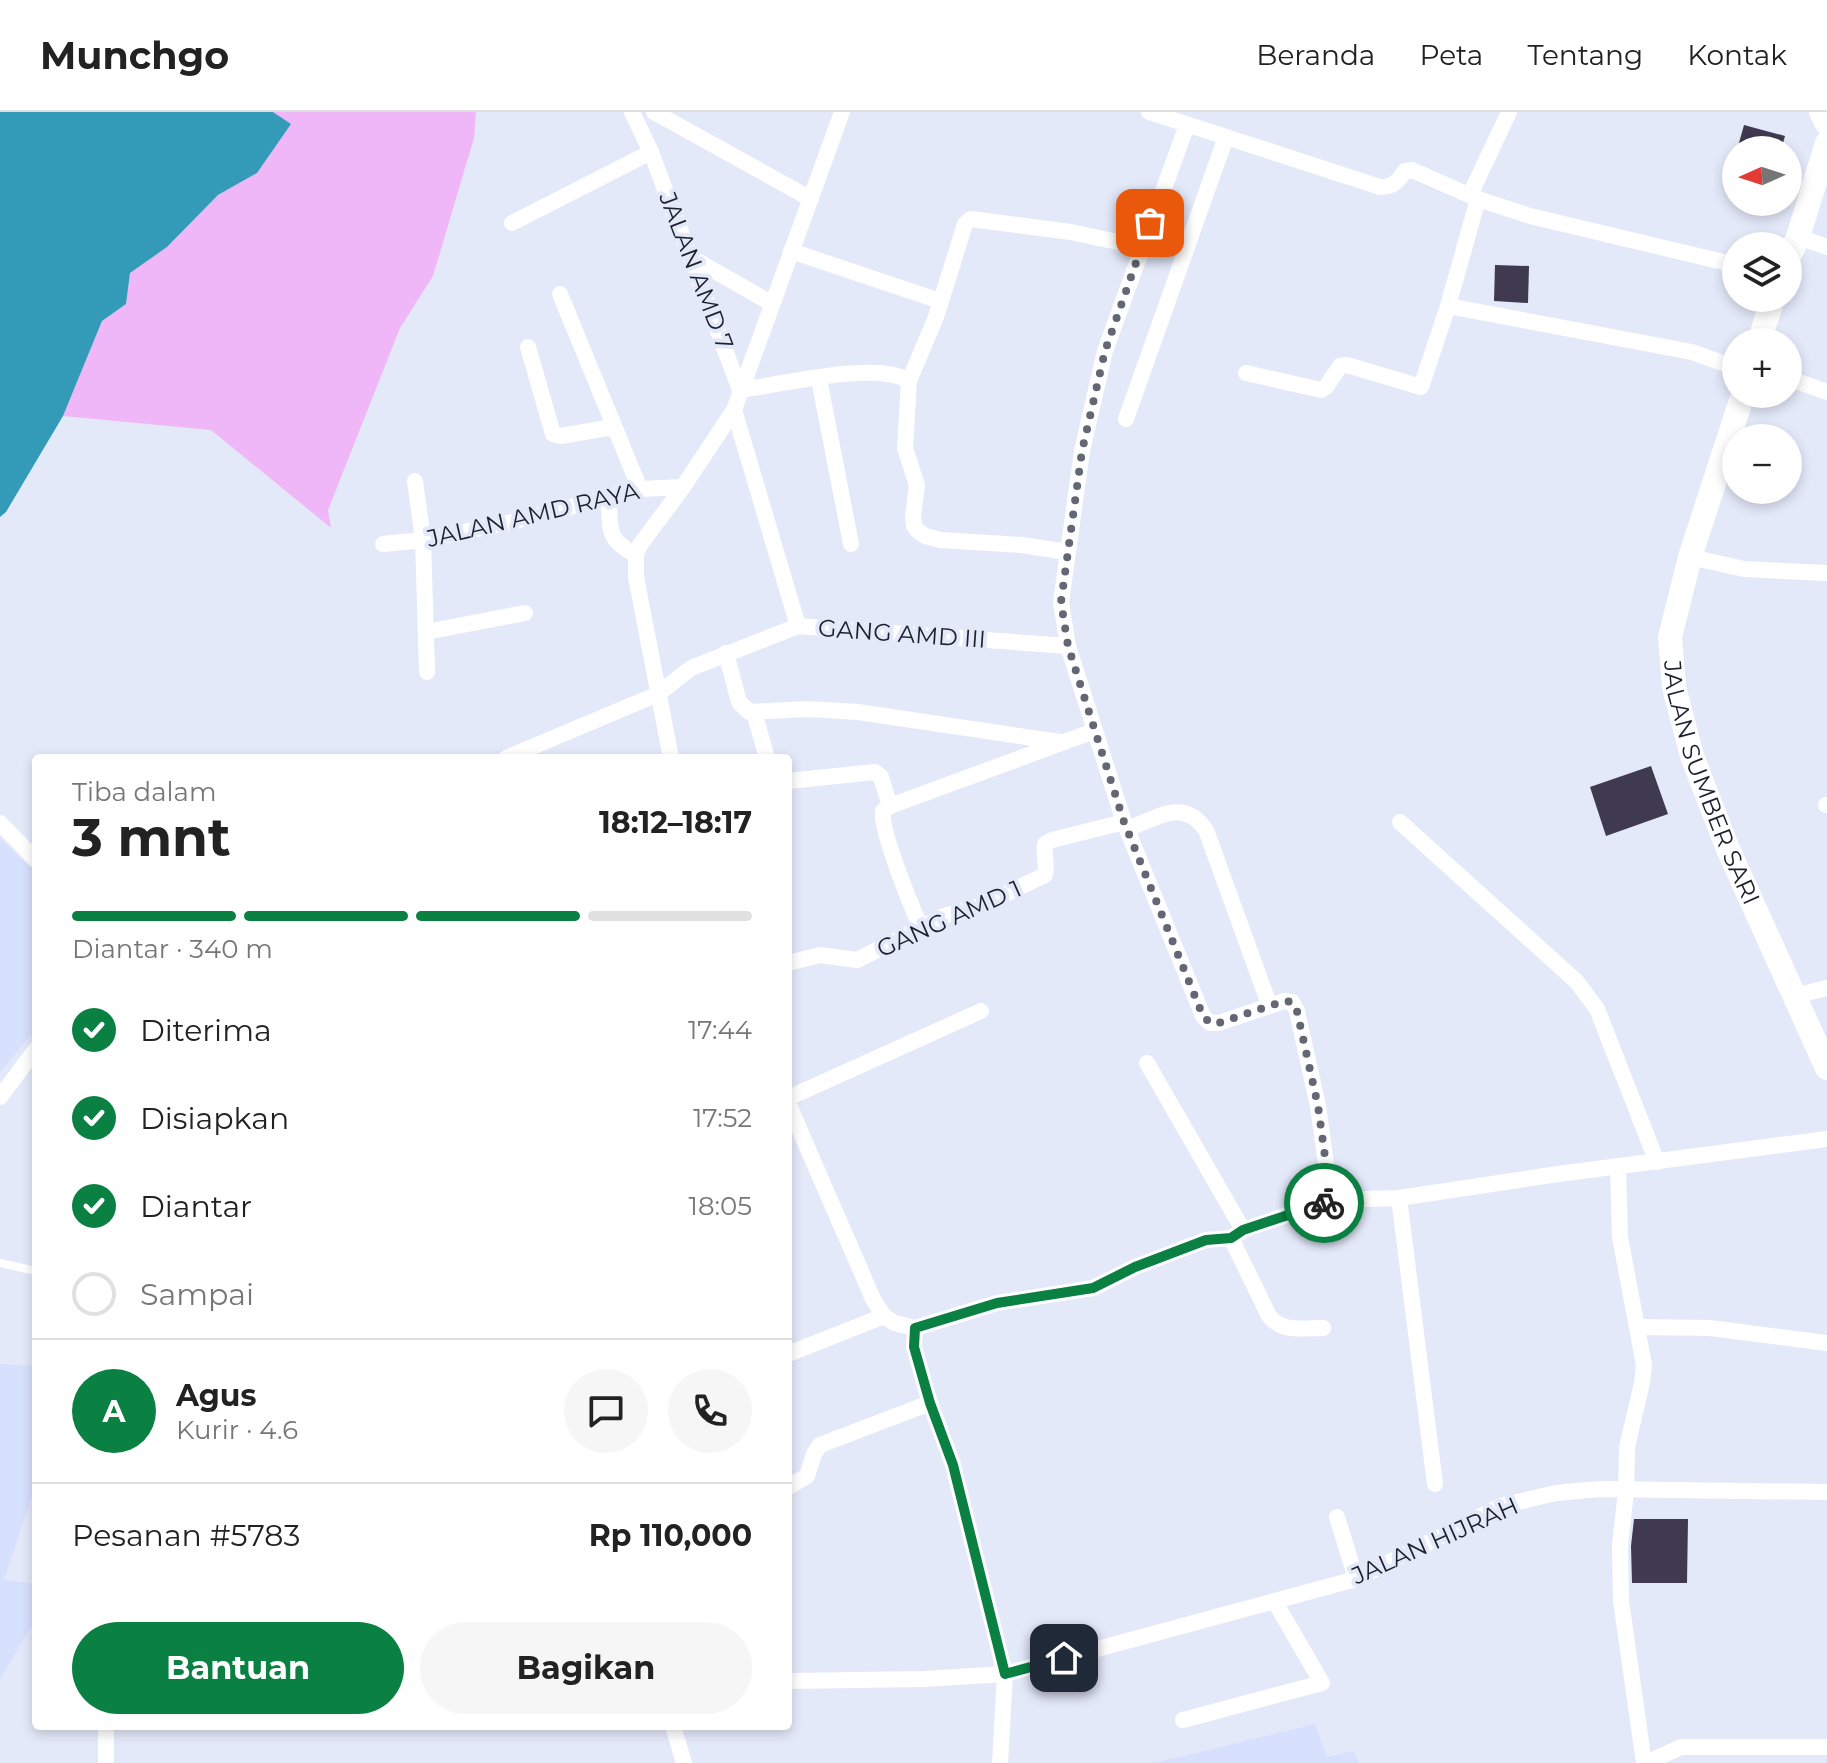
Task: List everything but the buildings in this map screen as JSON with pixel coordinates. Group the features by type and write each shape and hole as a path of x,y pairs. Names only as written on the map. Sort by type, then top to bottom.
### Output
{"street":[{"name":"JALAN AMD 7","path":"632,112 651,152 740,390"},
{"path":"654,112 811,199"},
{"path":"670,754 636,577 636,555 649,531 683,487 734,410 842,112"},
{"path":"1149,112 1380,187 1397,183 1405,171 1412,170 1474,197 1530,216 1722,262"},
{"path":"1246,373 1321,390 1340,366 1347,365 1421,387 1448,306 1474,197 1509,112"},
{"path":"1821,112 1827,124"},
{"path":"1187,125 1105,351 1082,451 1061,602 1068,646 1125,825 1203,1016 1210,1023 1219,1023 1269,1004 1292,1002 1297,1011 1318,1106 1331,1200"},
{"path":"1126,419 1226,137"},
{"path":"1798,232 1827,143"},
{"path":"512,223 651,152"},
{"path":"1067,552 1022,545 941,540 918,531 913,516 917,485 905,448 909,381 936,317 965,224 971,219 1071,232 1141,247"},
{"path":"1802,248 1827,247"},
{"path":"791,251 940,301"},
{"path":"692,258 771,303"},
{"path":"560,294 640,489"},
{"path":"1448,306 1692,352 1722,363"},
{"path":"528,347 553,434 560,436 614,427"},
{"path":"740,390 873,372 902,376 909,381"},
{"path":"819,379 851,544"},
{"path":"1802,383 1827,392"},
{"name":"JALAN SUMBER SARI","path":"1738,408 1690,557 1670,637 1674,687 1692,756 1728,849 1827,1068"},
{"path":"734,410 798,626"},
{"path":"415,481 423,540 427,672"},
{"name":"JALAN AMD RAYA","path":"383,544 423,540 526,519 640,489 683,487"},
{"path":"608,497 612,538 619,546 636,555"},
{"path":"1690,557 1744,569 1827,573"},
{"path":"426,632 525,613"},
{"name":"GANG AMD III","path":"516,754 658,694 682,673 726,653 798,626 1068,646"},
{"path":"726,653 739,702 745,710 858,712 1060,742"},
{"path":"754,712 766,754"},
{"path":"921,928 881,818 883,811 1094,731"},
{"path":"792,781 875,772 881,777 890,806"},
{"path":"1125,825 1179,811 1197,817 1206,830 1269,1004"},
{"path":"1400,822 1577,982 1597,1009 1657,1162"},
{"path":"0,823 32,856"},
{"name":"GANG AMD 1","path":"792,962 820,955 857,960 944,916 980,906 1045,875 1047,868 1043,852 1045,844 1052,840 1125,825"},
{"path":"1794,996 1827,988"},
{"path":"792,1099 981,1011"},
{"path":"0,1097 32,1054"},
{"path":"1147,1063 1237,1234 1269,1316 1285,1329 1323,1328"},
{"path":"792,1110 873,1299 884,1316 894,1323 915,1328 997,1303 1093,1288 1135,1267 1206,1240 1237,1234 1331,1200 1399,1198 1827,1139"},
{"path":"1618,1168 1620,1237 1644,1365 1627,1447 1620,1545 1621,1601 1645,1763 1681,1747 1827,1747"},
{"path":"1399,1198 1435,1484"},
{"path":"792,1352 884,1316"},
{"path":"1638,1327 1710,1328 1827,1343"},
{"path":"915,1328 914,1347 953,1465 1005,1674 1000,1763"},
{"path":"792,1485 807,1476 820,1445 930,1403"},
{"name":"JALAN HIJRAH","path":"792,1681 1005,1674 1356,1579 1501,1506 1556,1493 1600,1489 1626,1492 1827,1492"},
{"path":"1337,1517 1356,1579"},
{"path":"1183,1720 1322,1683 1275,1602"},
{"path":"106,1730 106,1763"},
{"path":"674,1730 684,1763"}],"lane":[{"path":"0,1263 32,1270"}],"shaded area":[{"path":"273,112 476,112 474,138 433,276 400,328 328,510 331,528 211,430 63,416 102,321 126,304 130,273 167,247 218,195 257,173 290,125"},
{"path":"0,838 32,869 32,1034 0,1072"},
{"path":"0,1364 32,1366 32,1496 4,1580 32,1584 32,1626 0,1679"},
{"path":"1315,1724 1327,1757 1354,1751 1358,1763 1155,1763"}],"water":[{"path":"0,112 273,112 291,124 257,173 218,195 167,247 130,273 126,304 102,321 63,416 6,512 0,517"}],"way so far":[{"path":"1150,223 1105,351 1082,451 1061,602 1068,646 1124,822 1203,1016 1210,1023 1219,1023 1284,1001 1292,1002 1297,1011 1318,1106 1331,1200 1324,1203"}],"route":[{"path":"1064,1658 1005,1674 953,1465 914,1347 915,1328 997,1303 1093,1288 1135,1267 1206,1240 1231,1238 1243,1230 1324,1203"}]}
